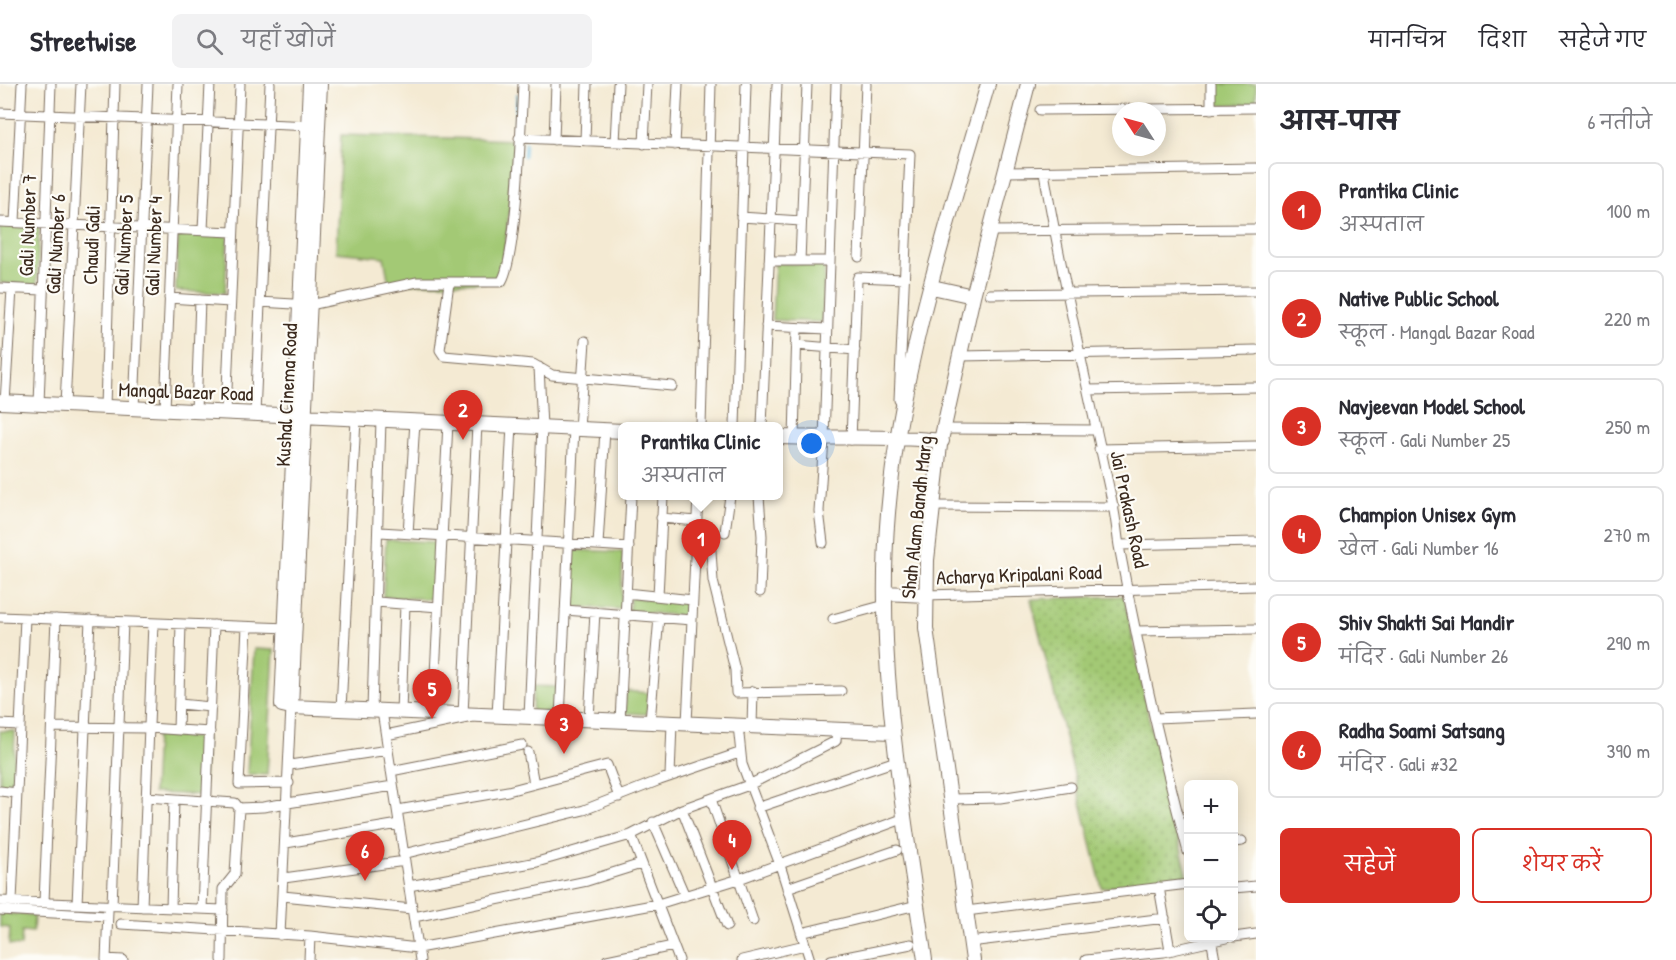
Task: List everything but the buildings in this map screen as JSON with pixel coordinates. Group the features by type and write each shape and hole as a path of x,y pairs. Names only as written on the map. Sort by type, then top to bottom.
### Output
{"street":[{"path":"15,222 21,84"},
{"name":"Gali Number 7","path":"39,404 51,84"},
{"name":"Gali Number 6","path":"65,405 81,84"},
{"name":"Chaudi Gali","path":"105,408 115,84"},
{"name":"Gali Number 5","path":"134,408 148,84"},
{"name":"Gali Number 4","path":"165,410 178,84"},
{"path":"203,230 210,84"},
{"path":"225,412 240,84"},
{"path":"255,414 270,84"},
{"name":"Kushal Cinema Road","path":"286,706 312,126 310,84"},
{"name":"Kushal Cinema Road","path":"312,126 320,84"},
{"path":"260,302 305,305 417,282 493,285 501,282 507,275 524,84"},
{"path":"554,140 556,84"},
{"path":"585,141 587,84"},
{"path":"615,142 618,84"},
{"path":"644,144 646,84"},
{"path":"675,145 678,84"},
{"path":"701,422 711,84"},
{"path":"735,422 746,84"},
{"path":"762,422 777,84"},
{"path":"800,261 807,84"},
{"path":"823,543 819,485 824,439 836,84"},
{"path":"859,256 866,84"},
{"name":"Shah Alam Bandh Marg","path":"925,960 892,732 885,599 888,513 898,436 915,351 988,84"},
{"name":"Shah Alam Bandh Marg","path":"973,960 926,628 926,595 933,506 943,435 973,296 1028,84"},
{"path":"1211,84 1211,109"},
{"path":"1040,110 1256,108"},
{"path":"0,113 312,126"},
{"path":"519,138 910,154 898,436"},
{"path":"1005,172 1256,168"},
{"name":"Jai Prakash Road","path":"1044,172 1065,294 1114,507 1119,545 1155,718 1185,834"},
{"path":"741,217 801,221"},
{"path":"0,222 233,232"},
{"path":"990,231 1256,229"},
{"path":"769,261 829,261"},
{"path":"851,440 858,277 904,279"},
{"path":"449,283 440,350 444,356 539,366 552,375 672,386"},
{"path":"932,287 973,296"},
{"path":"0,288 42,290"},
{"path":"2,402 12,289"},
{"path":"990,294 1256,291"},
{"path":"169,298 230,302"},
{"path":"196,411 200,300"},
{"path":"766,326 827,329"},
{"path":"794,438 797,328"},
{"path":"561,718 568,544 585,341"},
{"path":"902,342 915,351"},
{"path":"796,345 855,350"},
{"path":"960,356 1256,350"},
{"path":"529,717 542,427 539,366"},
{"path":"1088,390 1256,387"},
{"name":"Mangal Bazar Road","path":"2,402 618,430"},
{"path":"340,709 356,418"},
{"path":"381,420 377,711 386,735 420,960"},
{"path":"408,534 415,421"},
{"path":"433,713 448,423"},
{"path":"470,715 471,539 477,424"},
{"path":"497,716 512,426"},
{"path":"598,545 605,430"},
{"path":"783,437 851,440 898,436 1096,430"},
{"path":"1100,449 1256,446"},
{"path":"621,721 631,500"},
{"path":"658,596 663,500"},
{"path":"687,723 698,500"},
{"path":"725,532 729,500"},
{"path":"759,500 762,536 760,592"},
{"path":"933,506 1114,507"},
{"path":"662,518 697,521"},
{"path":"380,532 629,547"},
{"path":"696,537 711,551 713,581 735,670 736,693 841,691"},
{"name":"Acharya Kripalani Road","path":"1119,545 1256,542"},
{"name":"Acharya Kripalani Road","path":"926,595 1256,586"},
{"path":"626,593 693,600"},
{"path":"833,619 885,599 926,595"},
{"path":"377,602 438,607"},
{"path":"400,712 405,604"},
{"path":"565,610 692,620"},
{"path":"590,720 595,612"},
{"path":"0,617 289,628"},
{"path":"650,722 658,617"},
{"path":"12,901 26,618"},
{"path":"44,902 56,619"},
{"path":"77,904 90,620"},
{"path":"123,622 106,959 123,960"},
{"path":"142,907 153,623"},
{"path":"178,730 181,624"},
{"path":"202,909 214,625"},
{"path":"247,627 239,784 289,783"},
{"path":"1137,631 1256,629"},
{"path":"753,691 739,753 757,808 779,862 810,960"},
{"path":"179,704 211,707"},
{"path":"280,935 290,765 286,706 892,732"},
{"path":"1155,718 1256,714"},
{"path":"386,735 460,722 470,715"},
{"path":"670,776 672,723"},
{"path":"0,724 20,725"},
{"path":"53,728 149,728 210,732"},
{"path":"409,886 537,862 631,835 682,809 749,785 836,741 837,729"},
{"path":"391,771 525,749 534,784"},
{"path":"290,765 388,750"},
{"path":"284,878 404,858 584,810 670,776 739,753"},
{"path":"757,808 896,760"},
{"path":"398,810 534,784 607,765 610,768 616,798"},
{"path":"239,808 263,807 393,786"},
{"path":"951,799 1000,798 1071,787"},
{"path":"0,791 17,793"},
{"path":"146,797 235,803 239,808 235,874 223,889 222,960"},
{"path":"171,908 174,799"},
{"path":"711,799 753,921"},
{"path":"682,809 727,926"},
{"path":"121,924 310,936 418,948 658,904 739,879 779,862 905,818"},
{"path":"653,822 685,896"},
{"path":"286,843 399,824"},
{"path":"631,835 679,960"},
{"path":"787,888 897,850"},
{"path":"283,896 413,913 587,881 641,864"},
{"path":"966,911 1184,884"},
{"path":"1238,888 1256,886"},
{"path":"1159,887 1165,918 1166,954"},
{"path":"0,901 223,910"},
{"path":"801,933 917,905"},
{"path":"0,910 107,916"},
{"path":"970,942 1165,918"},
{"path":"1238,936 1256,934"},
{"path":"309,960 310,936"},
{"path":"1086,960 1166,954 1200,942"},
{"path":"1212,942 1215,960"},
{"path":"831,960 911,944"},
{"path":"742,960 805,945"},
{"path":"607,960 674,946"}],"green space":[{"path":"1214,84 1256,84 1256,104 1214,105"},
{"path":"341,135 517,140 501,282 389,284 384,257 336,252"},
{"path":"0,226 39,227 37,285 0,283"},
{"path":"178,234 228,235 225,293 176,291"},
{"path":"775,263 825,265 822,322 772,320"},
{"path":"386,540 436,542 433,599 383,597"},
{"path":"573,550 623,552 621,609 571,607"},
{"path":"1124,596 1150,724 1184,861 1184,878 1102,888 1031,599"},
{"path":"630,597 686,603 685,616 629,611"},
{"path":"254,649 274,650 267,775 247,774"},
{"path":"533,686 559,687 558,715 532,714"},
{"path":"626,691 648,693 647,714 625,713"},
{"path":"0,731 15,731 13,788 0,788"},
{"path":"156,736 206,738 203,795 153,793"},
{"path":"0,913 34,915 33,932 22,931 21,946 9,945 10,928 0,927"}],"waterway":[{"path":"515,137 517,95"},
{"path":"529,134 553,135"},
{"path":"524,156 525,143"}],"place":[{"name":"Native Public School","path":"463,440"},
{"name":"Prantika Clinic","path":"701,569"},
{"name":"Shiv Shakti Sai Mandir","path":"432,719"},
{"name":"Navjeevan Model School","path":"564,754"},
{"name":"Champion Unisex Gym","path":"732,870"},
{"name":"Radha Soami Satsang","path":"365,881"}]}
